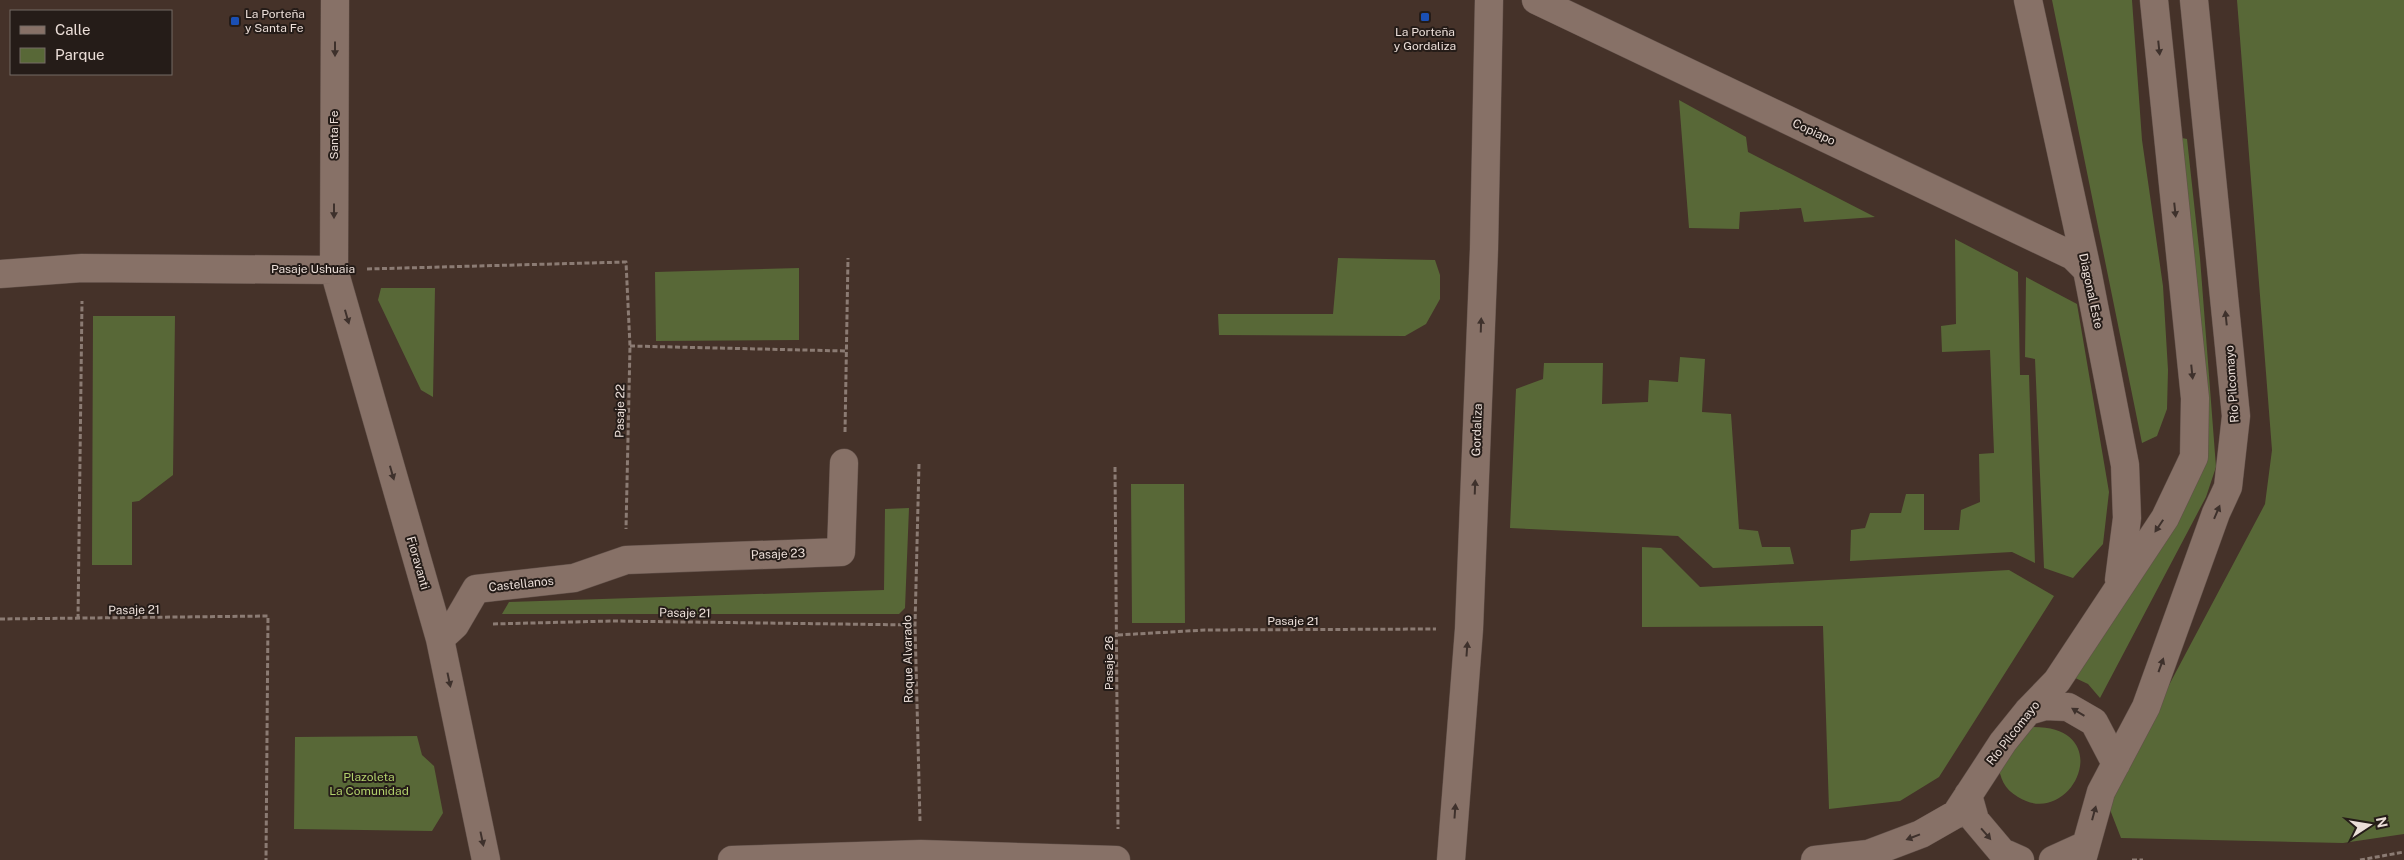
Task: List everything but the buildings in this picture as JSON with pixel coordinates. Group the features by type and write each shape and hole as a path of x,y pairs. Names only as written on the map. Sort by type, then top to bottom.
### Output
{"street":[{"name":"Santa Fe","path":"334,270 335,0"},
{"name":"Gordaliza","path":"1451,860 1469,629 1484,248 1489,0"},
{"name":"Copiapo","path":"1536,0 2073,256 2087,270"},
{"name":"Diagonal Este","path":"2028,0 2087,270 2125,465 2128,518 2118,586"},
{"name":"Río Pilcomayo","path":"1962,804 2003,742 2028,711 2057,681 2095,625 2118,586 2165,518 2194,457 2195,398 2154,0"},
{"name":"Río Pilcomayo","path":"2084,853 2096,805 2146,707 2216,513 2228,487 2232,464 2236,416 2194,0"},
{"name":"Pasaje Ushuaia","path":"0,274 82,268 334,270"},
{"name":"Fioravanti","path":"334,270 448,632 486,860"},
{"name":"Pasaje 23","path":"626,560 841,552 844,463"},
{"name":"Castellanos","path":"448,632 476,589 574,578 626,560"},
{"path":"2028,711 2045,706 2068,706 2094,722 2116,764"},
{"path":"1816,860 1868,854 1921,834 1962,804 2002,852 2020,860"},
{"path":"2053,860 2084,853"},
{"path":"732,860 921,854 1116,860"}],"path":[{"path":"844,463 848,258"},
{"name":"Pasaje Ushuaia","path":"334,270 626,262"},
{"name":"Pasaje 22","path":"626,262 630,346 626,560"},
{"path":"78,619 82,268"},
{"path":"630,346 846,351"},
{"name":"Roque Alvarado","path":"919,464 915,625 921,854"},
{"name":"Pasaje 26","path":"1114,467 1118,635 1118,831"},
{"name":"Pasaje 21","path":"0,618 78,619 268,616 266,860"},
{"name":"Pasaje 21","path":"448,632 611,621 915,625"},
{"name":"Pasaje 21","path":"1118,635 1205,630 1469,629"},
{"path":"2360,860 2404,852"},
{"path":"2132,860 2143,860"}],"green space":[{"path":"2052,0 2132,0 2142,140 2163,286 2168,370 2167,409 2157,436 2142,443"},
{"path":"2237,0 2404,0 2404,834 2343,843 2121,838 2107,802 2265,504 2272,450"},
{"path":"1679,100 1746,137 1748,152 1875,217 1804,222 1801,208 1740,212 1739,229 1689,228"},
{"path":"2182,138 2187,139 2200,258 2216,467 2206,497 2100,698 2088,684 2071,676 2187,482"},
{"path":"1955,239 2018,272 2020,375 2029,375 2035,563 2012,552 1850,561 1851,530 1865,528 1870,513 1901,513 1906,494 1924,494 1924,530 1959,530 1961,510 1980,502 1979,454 1994,453 1990,350 1942,352 1941,326 1956,324"},
{"path":"1338,258 1435,260 1440,275 1440,299 1426,324 1405,336 1219,335 1218,314 1333,314"},
{"path":"799,268 799,340 656,341 655,272"},
{"path":"2026,277 2077,304 2109,492 2103,544 2073,578 2044,568 2035,359 2025,357"},
{"path":"381,288 435,288 433,397 421,390 378,300"},
{"path":"93,316 175,316 173,475 139,501 132,502 132,565 92,565"},
{"path":"1680,357 1705,359 1702,412 1731,414 1739,529 1758,531 1762,547 1790,547 1794,564 1713,568 1678,536 1510,528 1516,389 1543,379 1544,363 1603,363 1602,404 1648,402 1649,380 1678,382"},
{"path":"1131,484 1184,484 1185,623 1132,623"},
{"path":"909,508 905,608 899,614 502,614 509,602 884,590 885,509"},
{"path":"1642,547 1661,548 1700,587 2009,570 2054,596 1939,777 1900,801 1829,809 1823,626 1642,627"},
{"path":"2031,727 2058,731 2074,742 2080,757 2078,774 2069,789 2055,800 2038,804 2018,797 2006,787 2000,774 1998,763"},
{"name":"Plazoleta La Comunidad","path":"417,736 422,755 434,766 443,813 432,831 294,829 295,737"}],"place":[{"name":"La Porteña y Gordaliza","path":"1425,17"},
{"name":"La Porteña y Santa Fe","path":"235,21"}]}
